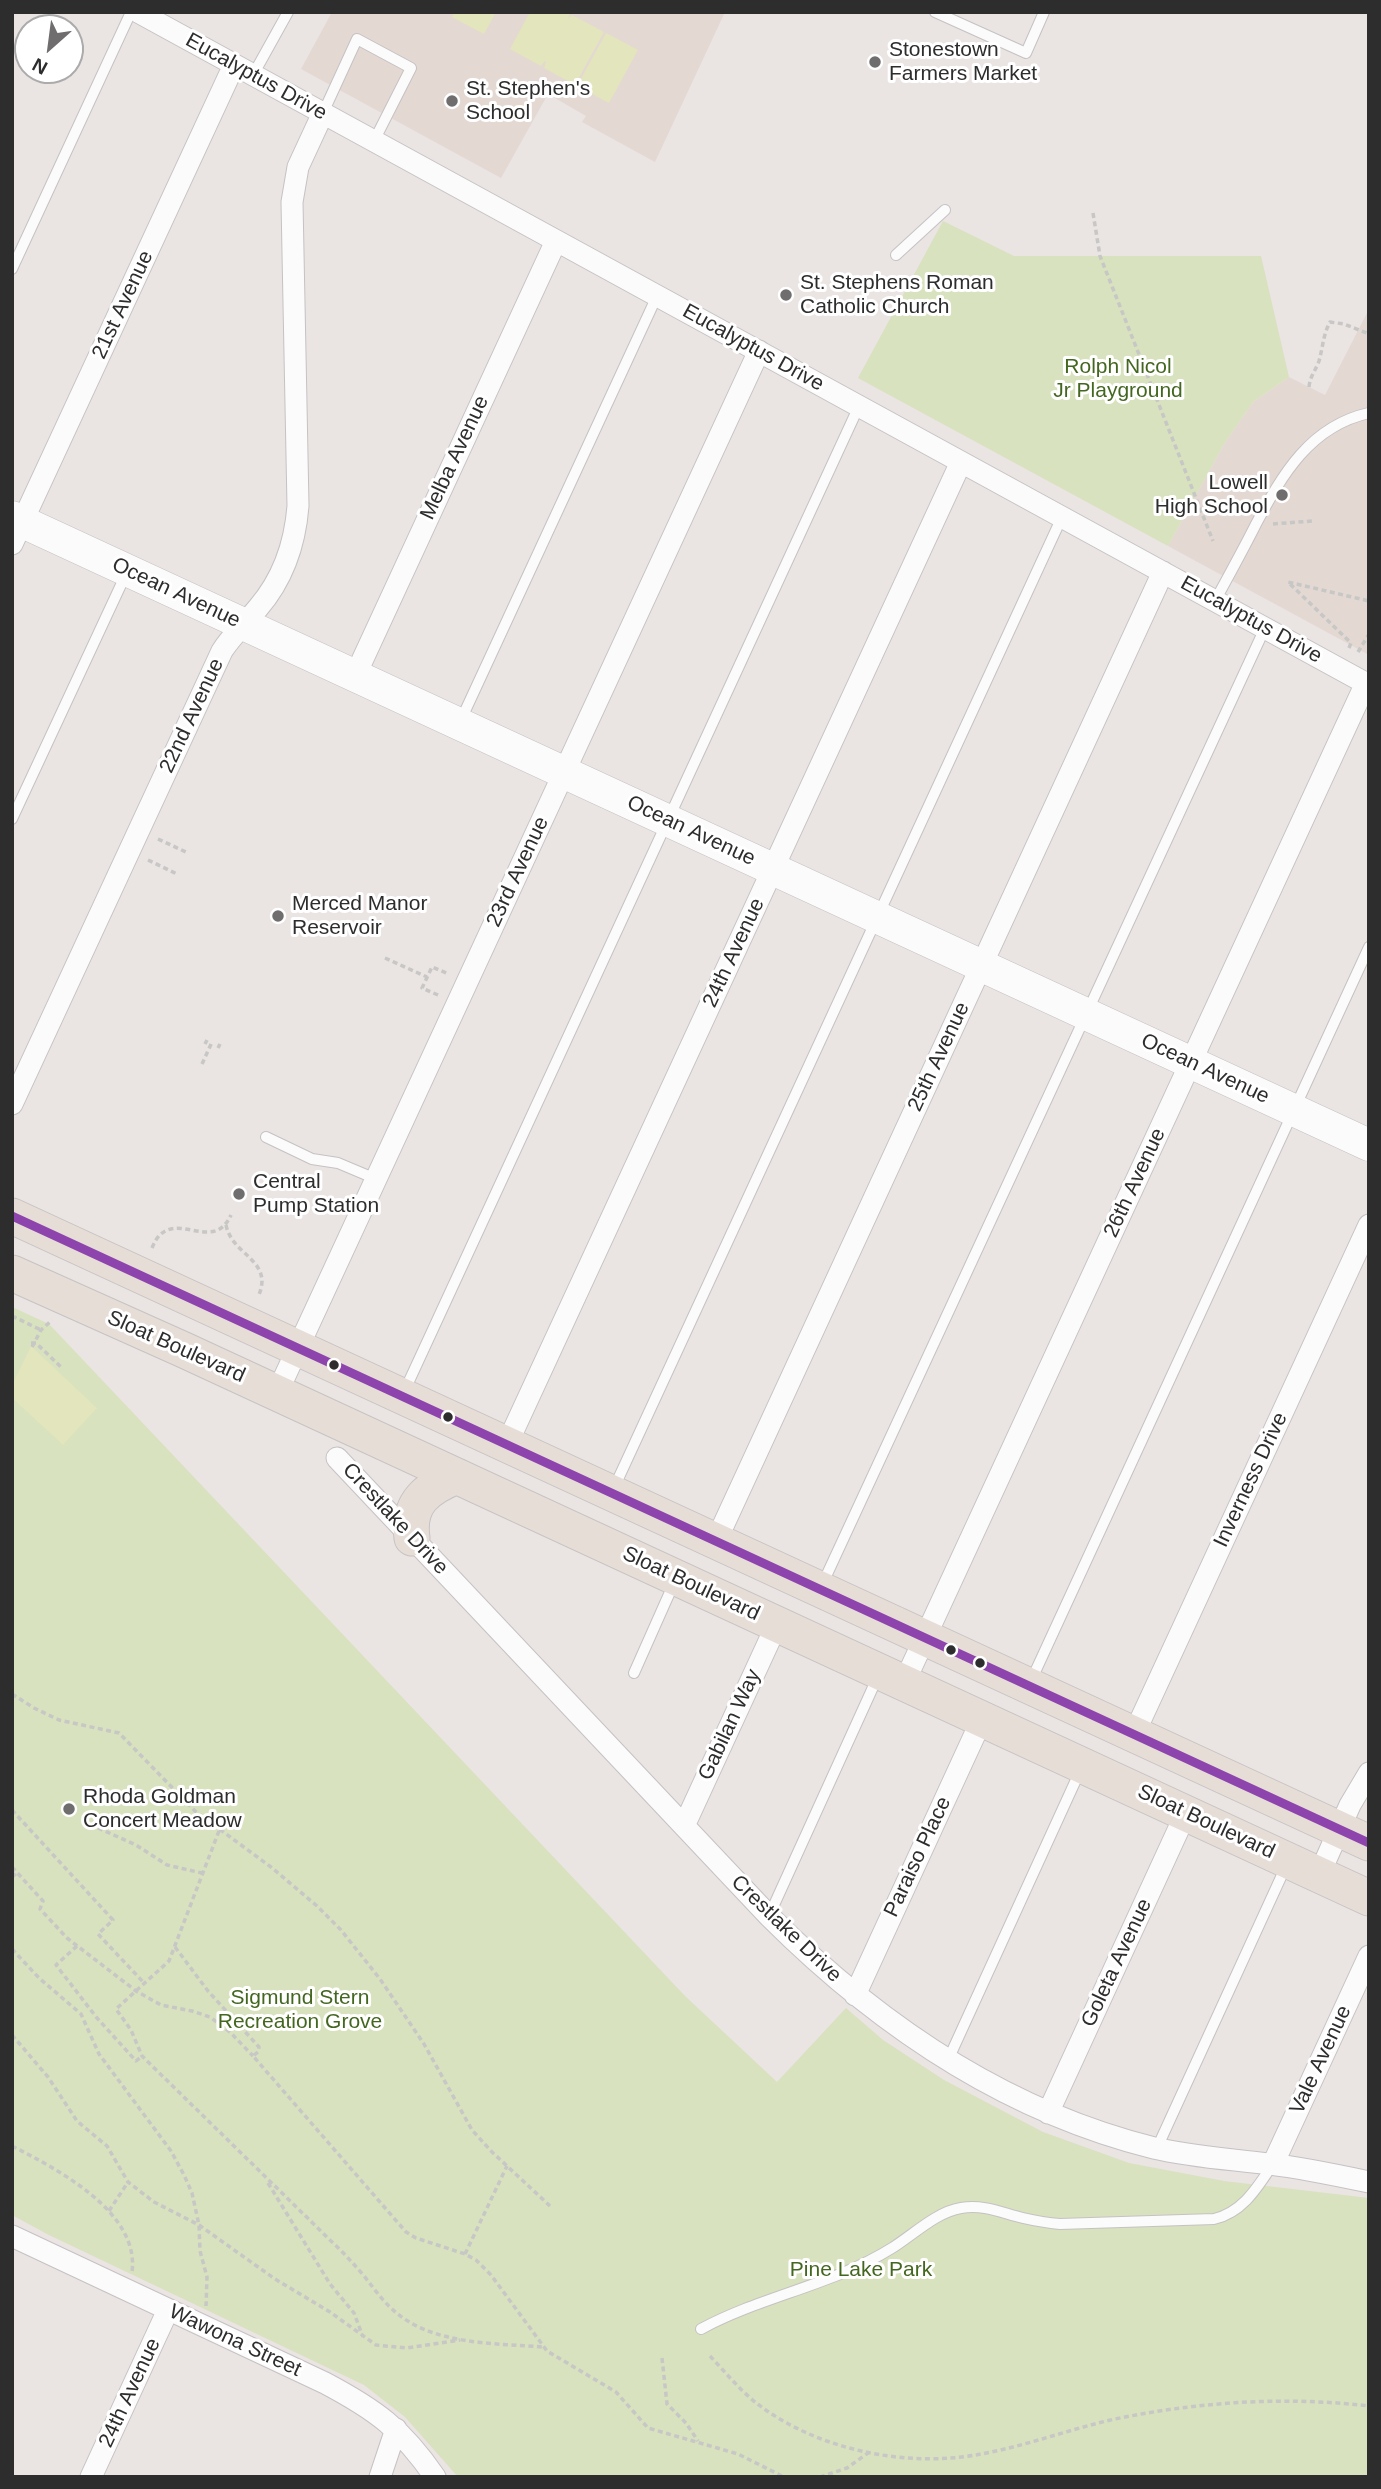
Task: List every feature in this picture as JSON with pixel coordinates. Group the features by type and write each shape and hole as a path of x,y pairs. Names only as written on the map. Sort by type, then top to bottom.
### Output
{"main road":[{"path":"12,1216 1354,1836"},
{"name":"Sloat Boulevard","path":"12,1273 1369,1898"},
{"path":"412,1538 411,1517 419,1500 435,1487 457,1476"}],"street":[{"name":"Eucalyptus Drive","path":"138,12 1367,684"},
{"name":"21st Avenue","path":"16,528 244,70"},
{"name":"22nd Avenue","path":"12,1104 222,651 266,598 283,569 297,523 298,489 292,202 298,167 323,113"},
{"name":"Melba Avenue","path":"355,676 556,240"},
{"name":"23rd Avenue","path":"276,1393 758,351"},
{"name":"24th Avenue","path":"507,1444 961,461"},
{"name":"Ocean Avenue","path":"16,528 128,570 1369,1145"},
{"name":"25th Avenue","path":"716,1541 1163,572"},
{"name":"26th Avenue","path":"892,1677 925,1638 1367,684"},
{"name":"Inverness Drive","path":"1134,1734 1369,1225"},
{"name":"Crestlake Drive","path":"337,1458 769,1916 855,1995 948,2060 998,2089 1048,2113 1157,2148 1273,2164 1369,2182"},
{"name":"Gabilan Way","path":"684,1826 777,1624"},
{"name":"Paraiso Place","path":"855,1995 982,1719"},
{"path":"1304,1868 1354,1836 1369,1773"},
{"name":"Goleta Avenue","path":"1048,2113 1186,1813"},
{"name":"Vale Avenue","path":"1273,2164 1369,1956"},
{"name":"Wawona Street","path":"12,2236 340,2391 396,2429 409,2441 435,2477"},
{"name":"24th Avenue","path":"91,2477 169,2310"},
{"path":"380,2477 396,2429"}],"lane":[{"path":"12,269 131,12"},
{"path":"244,70 288,12"},
{"path":"935,12 1026,53 1044,12"},
{"path":"323,113 357,38 411,68 374,141"},
{"path":"896,254 945,210"},
{"path":"460,724 657,296"},
{"path":"402,1396 859,406"},
{"path":"1215,601 1283,474 1304,449 1330,428 1369,413"},
{"path":"612,1493 1062,517"},
{"path":"12,819 128,570"},
{"path":"820,1589 1265,628"},
{"path":"1028,1685 1369,947"},
{"path":"266,1137 312,1159 338,1163 376,1179"},
{"path":"634,1673 677,1577"},
{"path":"769,1916 892,1677"},
{"path":"948,2060 1083,1766"},
{"path":"1157,2148 1304,1868"},
{"path":"701,2329 730,2315 850,2271 957,2208 982,2206 1040,2222 1060,2224 1214,2219 1240,2208 1273,2164"}],"path":[{"path":"1093,213 1100,256 1213,541"},
{"path":"1309,387 1310,377 1319,362 1323,337 1330,322 1344,324 1369,334"},
{"path":"1256,525 1312,521"},
{"path":"1349,648 1351,643 1288,582 1369,601"},
{"path":"1358,652 1369,634"},
{"path":"158,839 188,853"},
{"path":"148,860 177,874"},
{"path":"385,958 427,977"},
{"path":"435,993 422,988 432,967 443,971"},
{"path":"202,1064 208,1042"},
{"path":"152,1248 155,1239 163,1231 177,1227 218,1232 226,1225 231,1215"},
{"path":"226,1225 234,1244 256,1263 262,1274 263,1285 258,1297"},
{"path":"12,1316 41,1330"},
{"path":"54,1318 41,1330 33,1344 61,1367"},
{"path":"12,1694 60,1720 119,1733 185,1802 219,1831 293,1885 341,1930 403,2012 444,2077 472,2130 550,2206"},
{"path":"12,1810 113,1920 98,1934 145,1984"},
{"path":"98,1828 136,1845 167,1865 202,1873"},
{"path":"219,1831 169,1961 116,2009 131,2030 142,2056 330,2240 401,2317 426,2329 463,2339 543,2347"},
{"path":"12,1867 43,1900 40,1909 59,1930 136,1992 162,2005 210,2017 230,2032 396,2223 416,2238 465,2254 486,2269 543,2347 556,2358 616,2392 649,2428 747,2457 784,2477"},
{"path":"12,1877 18,1872"},
{"path":"77,1946 56,1965 136,2061 142,2056"},
{"path":"175,1947 208,1991 259,2047 253,2056"},
{"path":"12,1949 39,1978 78,2011 99,2054 177,2163 192,2193 199,2225 200,2251 207,2277 208,2293 201,2325"},
{"path":"78,2011 86,2004"},
{"path":"12,2035 48,2077 77,2121 107,2146 128,2182 154,2202 199,2225 376,2345 398,2348 463,2339"},
{"path":"12,2146 65,2176 109,2211 119,2223 132,2251 133,2264 127,2291"},
{"path":"465,2254 507,2166"},
{"path":"265,2178 330,2284 354,2314 363,2337"},
{"path":"109,2211 128,2182"},
{"path":"710,2356 750,2398 775,2416 821,2439 868,2452 927,2458 964,2457 1112,2420 1193,2407 1283,2401 1369,2406"},
{"path":"662,2358 667,2404 686,2423 698,2441"},
{"path":"820,2477 853,2465 868,2452"}],"shaded area":[{"name":"St. Stephen's School","path":"332,12 725,12 655,162 582,122 586,116 548,94 501,178 301,69"},
{"name":"Lowell High School","path":"1369,309 1369,655 1168,546 1224,444 1253,402 1289,377 1325,395"}],"green space":[{"path":"455,12 496,12 484,34 452,17"},
{"path":"530,12 568,12 568,19 572,15 604,32 575,85 544,68 545,61 541,66 510,49"},
{"path":"606,33 638,50 609,103 577,86"},
{"name":"Rolph Nicol Jr Playground","path":"943,221 1014,256 1261,256 1289,377 1253,402 1224,444 1168,546 858,378"},
{"path":"12,1307 49,1324 685,1996 777,2082 846,2008 883,2040 944,2080 1043,2132 1129,2163 1224,2181 1369,2198 1369,2477 458,2477 405,2417 364,2385 12,2215"},
{"path":"31,1346 97,1408 63,1445 12,1398 12,1385"}],"transit line":[{"path":"12,1216 1369,1843"}],"place":[{"name":"Stonestown Farmers Market","path":"875,62"},
{"name":"St. Stephen's School","path":"452,101"},
{"name":"St. Stephens Roman Catholic Church","path":"786,295"},
{"name":"Lowell High School","path":"1282,495"},
{"name":"Merced Manor Reservoir","path":"278,916"},
{"name":"Central Pump Station","path":"239,1194"},
{"name":"Rhoda Goldman Concert Meadow","path":"69,1809"}],"park label":[{"name":"Sigmund Stern Recreation Grove","path":"300,2010"},
{"name":"Pine Lake Park","path":"861,2270"}]}
